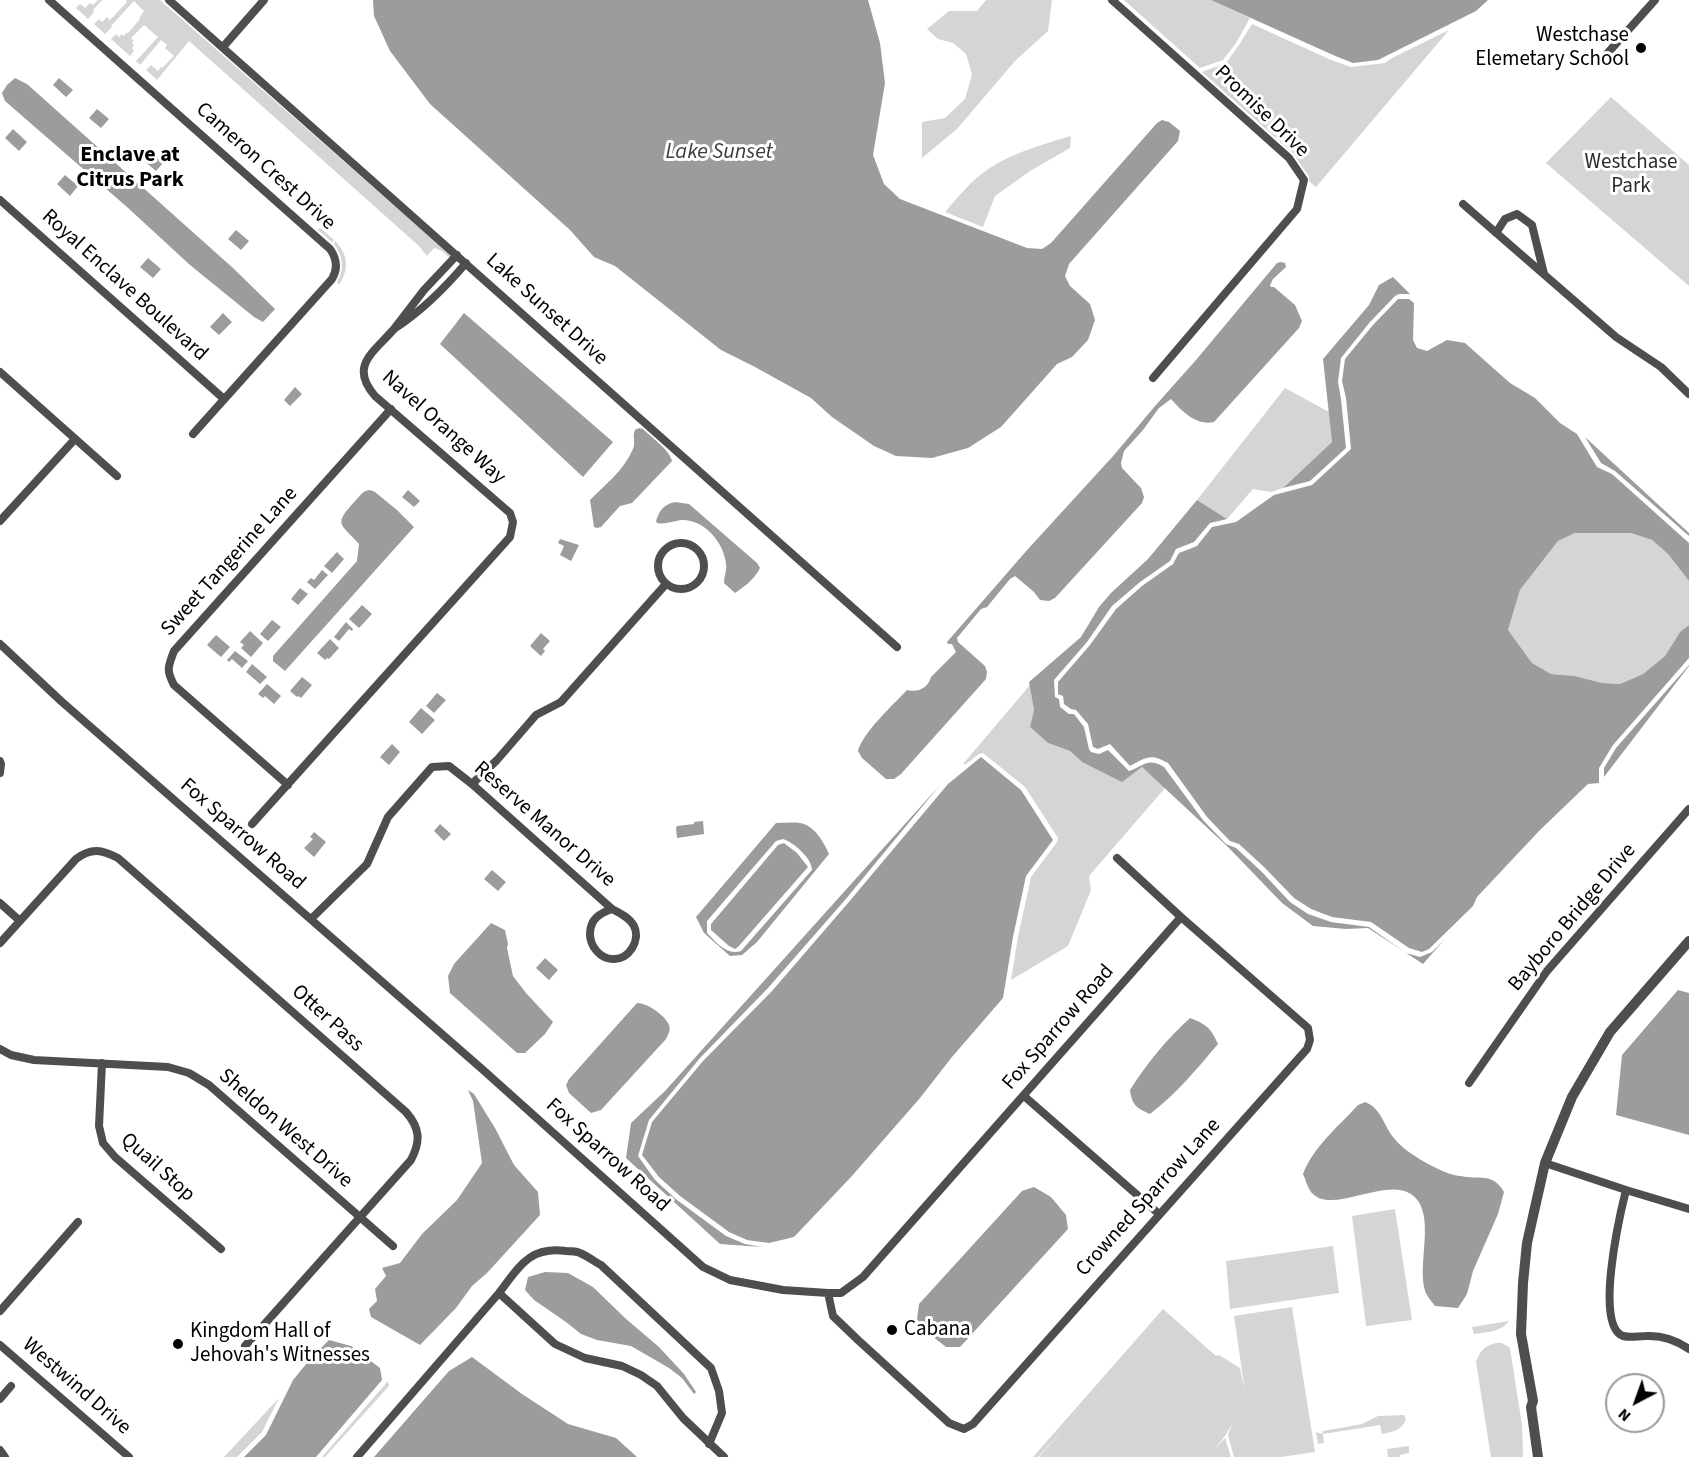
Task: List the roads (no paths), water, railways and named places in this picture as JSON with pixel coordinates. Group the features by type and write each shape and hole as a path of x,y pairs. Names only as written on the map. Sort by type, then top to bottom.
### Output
{"street":[{"name":"Cameron Crest Drive","path":"49,0 312,232 333,254 336,265 332,279 193,434"},
{"name":"Lake Sunset Drive","path":"170,0 897,647"},
{"path":"223,47 264,0"},
{"name":"Promise Drive","path":"1112,0 1289,158 1304,180 1297,209 1154,378"},
{"path":"1605,56 1655,0"},
{"name":"Royal Enclave Boulevard","path":"0,200 224,399"},
{"path":"1463,204 1616,337 1661,367 1689,394"},
{"path":"1496,233 1505,219 1517,214 1532,225 1545,275"},
{"path":"394,329 424,290 457,255"},
{"path":"394,329 434,299 466,263"},
{"name":"Navel Orange Way","path":"288,785 510,537 513,522 510,513 366,386 363,375 364,363 394,329"},
{"path":"0,372 117,476"},
{"name":"Sweet Tangerine Lane","path":"288,785 174,685 168,667 174,651 391,410"},
{"path":"0,521 75,439"},
{"path":"680,542 695,547 704,560 699,581 693,586 679,589 666,584 660,578 657,570 660,554 665,548 680,542"},
{"path":"472,784 498,760 536,715 561,702 666,584"},
{"name":"Fox Sparrow Road","path":"0,644 61,702 482,1069 703,1267 730,1280 783,1290 841,1293 863,1277 1180,917"},
{"path":"0,760 0,773"},
{"name":"Reserve Manor Drive","path":"311,919 367,864 388,818 432,767 448,766 472,784 612,909 625,916 634,925 636,936 633,948 624,956 612,960 598,953 594,948 590,942 590,929 595,918 612,909"},
{"path":"252,824 288,785"},
{"name":"Bayboro Bridge Drive","path":"1468,1083 1547,971 1689,809"},
{"name":"Otter Pass","path":"0,943 76,859 85,852 98,850 107,852 118,858 406,1112 414,1122 418,1137 416,1150 411,1160 245,1346"},
{"name":"Crowned Sparrow Lane","path":"828,1293 833,1316 858,1341 949,1423 964,1429 973,1424 1307,1049 1310,1040 1308,1028 1180,917 1117,858"},
{"path":"0,903 20,921"},
{"path":"1545,1457 1521,1334 1527,1243 1545,1163 1572,1097 1610,1032 1689,941"},
{"name":"Sheldon West Drive","path":"0,1049 11,1055 34,1060 168,1067 189,1073 209,1085 393,1246"},
{"name":"Quail Stop","path":"102,1063 99,1126 104,1143 114,1157 221,1249"},
{"path":"1024,1096 1159,1214"},
{"path":"1545,1163 1689,1209"},
{"path":"1626,1190 1616,1236 1611,1276 1609,1310 1612,1326 1621,1335 1670,1338 1689,1349"},
{"path":"0,1311 78,1222"},
{"path":"357,1457 524,1263 538,1252 555,1249 580,1253 601,1265 711,1368 719,1391 722,1413 709,1444"},
{"path":"499,1293 555,1344 585,1358 622,1366 657,1386 683,1418 724,1457"},
{"name":"Westwind Drive","path":"0,1345 129,1457"},
{"path":"0,1398 11,1386"},
{"path":"1533,1401 1531,1407 1538,1457"},
{"path":"0,1450 5,1457"}],"water":[{"name":"Lake Sunset","path":"373,0 868,0 880,43 885,83 873,155 884,184 900,199 1027,248 1042,249 1051,243 1157,123 1162,120 1169,122 1180,131 1178,141 1069,264 1065,276 1070,286 1090,304 1095,320 1088,340 1072,357 1057,364 1001,427 968,448 932,458 896,456 874,446 832,417 811,398 721,350 615,266 594,257 570,230 430,104 390,51 374,16"},
{"path":"1211,0 1488,0 1476,11 1378,60 1353,63"},
{"path":"15,78 27,84 233,268 275,309 263,322 190,265 5,101 2,93"},
{"path":"59,78 73,90 66,97 53,85"},
{"path":"97,109 109,119 101,128 89,118"},
{"path":"13,129 27,142 19,151 5,138"},
{"path":"150,152 163,163 156,171 143,160"},
{"path":"65,175 78,186 70,196 57,184"},
{"path":"236,230 249,241 241,250 228,239"},
{"path":"148,258 161,269 153,278 140,267"},
{"path":"1277,263 1285,263 1286,267 1270,285 1295,305 1302,321 1299,328 1214,422 1195,420 1171,399 1159,408 1124,451 1121,463 1122,468 1141,488 1144,497 1142,503 1055,598 1049,601 1040,600 1015,576 987,607 981,609 957,638 958,642 985,666 986,679 901,774 894,779 886,779 862,758 858,751 872,727 907,690 915,691 925,687 931,677 956,652 952,644 947,642 1114,455"},
{"path":"1393,277 1410,294 1395,296 1341,358 1338,382 1346,448 1310,481 1283,488 1332,442 1323,359 1369,305 1379,285"},
{"path":"1398,299 1409,299 1414,303 1413,340 1417,348 1427,351 1447,340 1465,343 1510,383 1535,398 1560,423 1577,434 1597,467 1612,474 1689,543 1689,581 1668,554 1652,540 1631,533 1575,533 1558,541 1520,590 1508,630 1532,663 1551,674 1620,684 1643,674 1665,656 1680,632 1689,625 1689,658 1613,745 1599,768 1599,783 1588,784 1540,830 1477,897 1473,906 1429,949 1422,952 1409,948 1371,922 1332,917 1311,909 1294,898 1264,867 1239,844 1230,841 1207,817 1168,763 1149,757 1130,766 1110,744 1098,749 1093,747 1088,724 1076,710 1064,704 1063,696 1058,694 1058,682 1090,645 1116,609 1142,586 1173,564 1179,553 1197,546 1212,527 1236,522 1274,495 1312,485 1351,449 1342,381 1345,359"},
{"path":"223,313 232,322 219,335 210,327"},
{"path":"464,313 613,442 583,477 440,344"},
{"path":"295,387 302,394 290,406 284,400"},
{"path":"639,428 664,448 672,461 632,503 620,506 601,527 594,527 590,500 625,464 634,446 635,430"},
{"path":"1585,437 1689,533 1689,536 1615,471 1601,463"},
{"path":"370,490 397,510 414,527 285,671 273,661 273,656 357,561 359,544 344,527 342,520 360,495"},
{"path":"408,490 420,501 414,507 402,497"},
{"path":"1197,500 1227,519 1210,523 1194,542 1176,549 1170,561 1112,606 1087,642 1054,680 1055,697 1059,699 1060,707 1069,714 1074,714 1084,727 1091,752 1099,754 1108,750 1129,771 1146,763 1159,764 1164,767 1203,820 1226,844 1236,848 1261,871 1290,902 1308,914 1331,922 1369,927 1403,951 1368,928 1313,926 1282,903 1229,848 1142,767 1122,782 1082,762 1070,751 1048,743 1030,727 1034,710 1029,682 1081,637 1099,607 1148,559"},
{"path":"675,502 689,504 757,563 760,568 755,576 735,593 724,583 726,567 724,556 711,533 697,523 689,521 657,523 657,517 662,508"},
{"path":"560,539 579,545 571,561 560,555 564,546 558,543"},
{"path":"337,552 344,559 332,573 324,566"},
{"path":"322,570 328,575 315,589 307,582 311,578 314,580"},
{"path":"300,588 308,594 298,605 291,599"},
{"path":"362,605 372,614 359,628 349,619"},
{"path":"272,620 281,627 268,641 260,634"},
{"path":"346,622 353,629 352,631 349,629 339,641 334,637"},
{"path":"250,631 263,643 251,657 241,648 244,645 240,642"},
{"path":"541,633 550,641 543,649 545,651 541,656 530,646"},
{"path":"216,635 230,647 221,657 207,645"},
{"path":"330,639 339,648 329,659 325,660 317,653"},
{"path":"235,651 248,661 242,668 232,659 229,662 227,660"},
{"path":"252,664 267,677 260,684 246,672"},
{"path":"1689,665 1604,777 1604,768 1616,748"},
{"path":"302,677 312,685 301,698 290,691"},
{"path":"267,684 281,696 274,704 265,696 263,698 258,694"},
{"path":"437,693 446,700 434,713 426,706"},
{"path":"421,708 435,720 422,734 409,722"},
{"path":"392,744 400,752 389,765 380,757"},
{"path":"981,757 1021,790 1053,840 1026,876 1003,998 851,1177 794,1237 769,1243 747,1240 729,1232 680,1196 659,1177 642,1155 652,1122 703,1061 772,991 948,784"},
{"path":"940,785 845,900 768,988 700,1058 649,1120 638,1156 655,1180 677,1200 726,1236 745,1244 762,1247 720,1244 626,1158 631,1123 665,1091"},
{"path":"703,821 704,834 677,838 677,826"},
{"path":"776,823 805,824 818,835 824,844 829,854 757,942 742,955 730,956 704,933 696,917","holes":["783,839 805,856 812,870 741,951 726,950 707,933 707,921 776,841"]},
{"path":"440,824 451,834 444,841 434,831"},
{"path":"314,832 326,842 314,857 304,848 313,839 310,837"},
{"path":"784,843 797,853 808,867 735,949 711,930 711,924 778,845"},
{"path":"492,870 506,882 498,891 484,879"},
{"path":"491,923 505,930 513,976 553,1022 545,1034 525,1053 517,1053 450,993 448,976 454,964"},
{"path":"1445,939 1423,964 1406,953 1420,957 1432,952"},
{"path":"545,958 558,970 549,980 536,968"},
{"path":"1678,990 1689,993 1689,1135 1616,1115 1622,1055"},
{"path":"637,1003 650,1007 664,1017 670,1027 666,1039 601,1110 591,1113 569,1093 566,1085"},
{"path":"1190,1018 1207,1027 1218,1044 1169,1098 1150,1114 1145,1112 1134,1103 1130,1090 1157,1052"},
{"path":"468,1090 474,1094 495,1128 514,1165 538,1192 540,1215 487,1273 472,1286 456,1308 420,1345 371,1317 369,1309 377,1301 375,1289 386,1276 382,1268 400,1263 422,1234 457,1200 482,1163 473,1101"},
{"path":"1365,1102 1375,1108 1397,1141 1415,1156 1433,1167 1452,1174 1490,1179 1504,1192 1498,1214 1473,1271 1467,1294 1458,1308 1435,1306 1427,1295 1423,1271 1425,1227 1423,1214 1419,1203 1411,1194 1400,1190 1388,1190 1333,1200 1322,1199 1313,1194 1308,1187 1303,1174 1313,1154 1358,1105"},
{"path":"1034,1187 1051,1197 1066,1215 1068,1229 960,1347 946,1347 927,1332 917,1319 919,1304 1022,1191"},
{"path":"545,1272 568,1273 593,1287 659,1347 684,1374 696,1392 694,1394 682,1378 669,1368 631,1346 597,1340 581,1334 534,1300 525,1290 528,1277"},
{"path":"329,1340 351,1346 380,1368 382,1380 316,1457 244,1457 266,1435 293,1380"},
{"path":"472,1357 568,1424 616,1438 637,1457 374,1457 449,1371"}],"place":[{"name":"Westchase Elemetary School","path":"1641,48"},
{"name":"Cabana","path":"892,1330"},
{"name":"Kingdom Hall of Jehovah's Witnesses","path":"178,1344"}],"district":[{"name":"Enclave at Citrus Park","path":"130,168"}],"park label":[{"name":"Westchase Park","path":"1631,175"}]}
